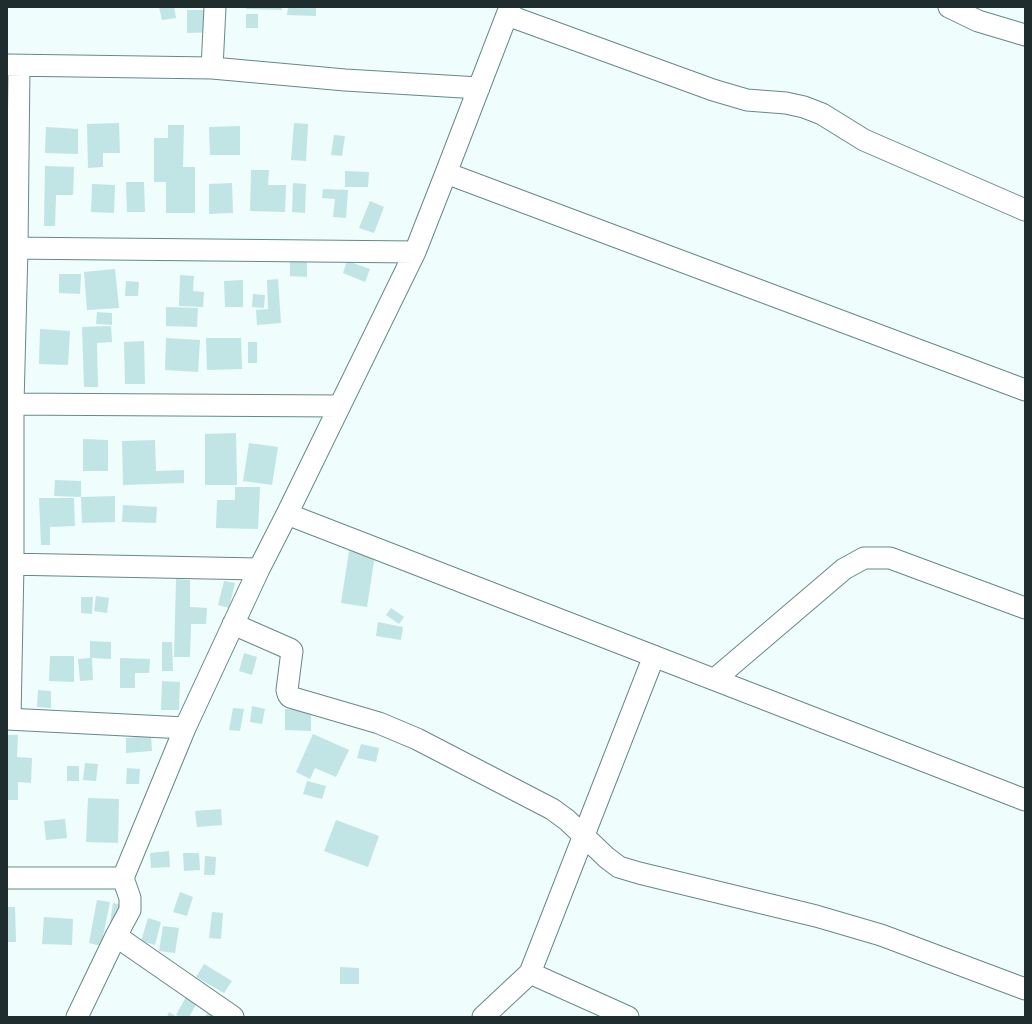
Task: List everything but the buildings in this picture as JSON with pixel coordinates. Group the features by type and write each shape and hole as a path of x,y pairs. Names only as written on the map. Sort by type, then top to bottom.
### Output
{"street":[{"path":"212,68 215,7"},
{"path":"949,7 978,21 1025,35"},
{"path":"77,1017 130,910 130,898 123,878 185,728 259,569 415,252 508,11 713,90 747,100 804,107 822,114 864,140 1025,210"},
{"path":"185,728 9,718 13,66 212,68 344,80 479,88"},
{"path":"446,173 1025,390"},
{"path":"12,248 415,252"},
{"path":"10,404 340,406"},
{"path":"287,514 1025,800"},
{"path":"715,679 844,569 864,558 890,558 1024,606"},
{"path":"10,564 259,569"},
{"path":"233,624 292,651 287,690 290,697 380,723 417,739 552,809 567,820 607,858 619,867 638,873 816,916 881,935 1025,989"},
{"path":"483,1017 530,973 654,656"},
{"path":"7,878 123,878"},
{"path":"116,936 233,1017"},
{"path":"530,973 628,1017"}]}
